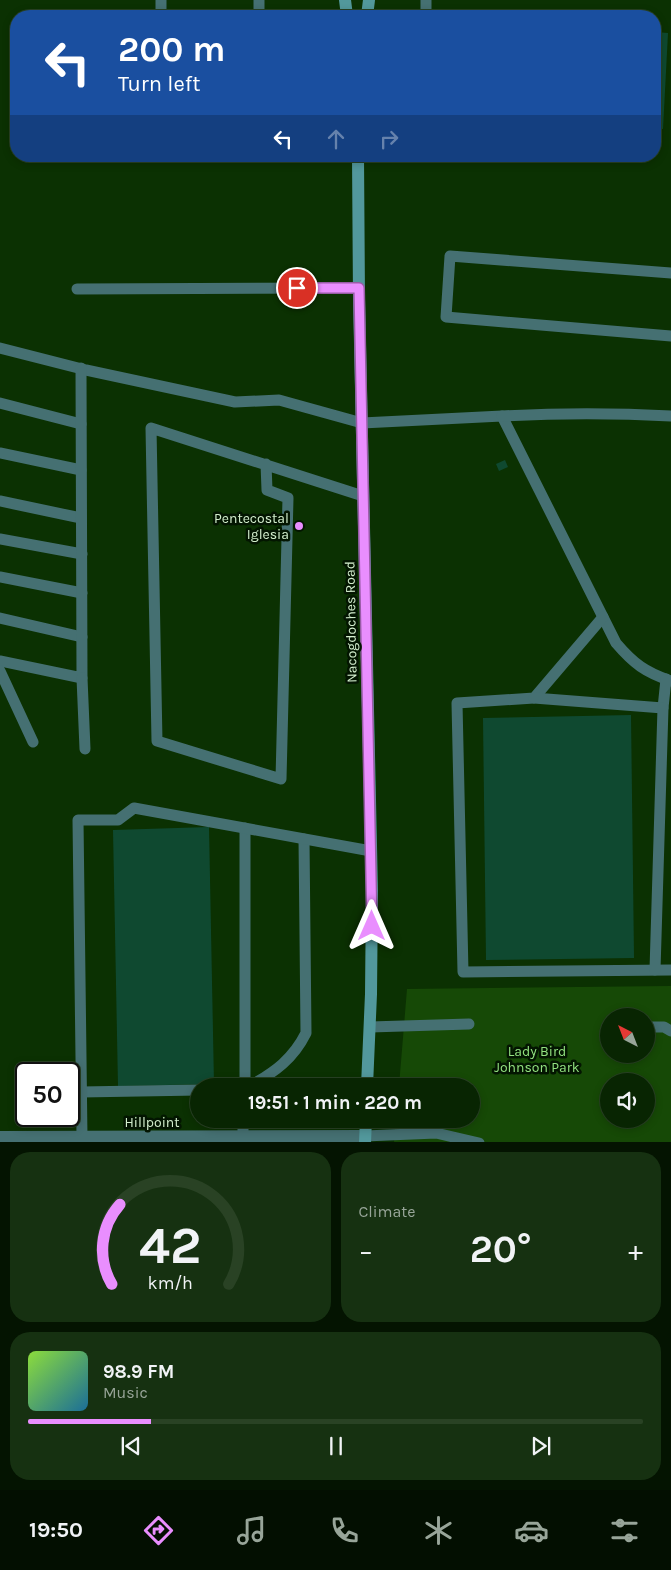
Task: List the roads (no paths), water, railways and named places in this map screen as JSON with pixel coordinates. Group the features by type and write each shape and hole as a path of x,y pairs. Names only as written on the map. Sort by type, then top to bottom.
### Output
{"main road":[{"name":"Nacogdoches Road","path":"358,162 372,901 367,1078"}],"street":[{"name":"Hillpoint","path":"2,1137 243,1136 365,1139"}],"lane":[{"path":"671,273 450,256 446,317 671,336"},
{"path":"77,289 359,288"},
{"path":"0,348 235,402 279,400 362,423 502,416 609,414 671,416"},
{"path":"81,368 82,678 85,749"},
{"path":"0,404 81,424"},
{"path":"502,416 616,643 633,662 655,676 668,680 663,708 655,970"},
{"path":"266,464 267,490 288,498 281,779 157,741 151,428 266,464 363,496"},
{"path":"0,453 81,470"},
{"path":"0,501 81,518"},
{"path":"0,539 82,554"},
{"path":"0,577 82,593"},
{"path":"534,698 603,617"},
{"path":"0,618 82,637"},
{"path":"0,661 82,678"},
{"path":"0,671 33,742"},
{"path":"663,708 534,698 457,703 463,972 671,970"},
{"path":"82,1137 78,820 118,820 134,808 371,851"},
{"path":"245,828 245,1078"},
{"path":"264,1078 273,1073 298,1049 306,1033 304,839"},
{"path":"370,1027 469,1024"},
{"path":"655,1027 664,1027 671,1031"},
{"path":"81,1092 190,1090"},
{"path":"243,1128 243,1136"},
{"path":"365,1139 436,1133 479,1142"}],"place":[{"name":"Pentecostal Iglesia","path":"299,526"}],"park label":[{"name":"Lady Bird Johnson Park","path":"537,1060"}]}
